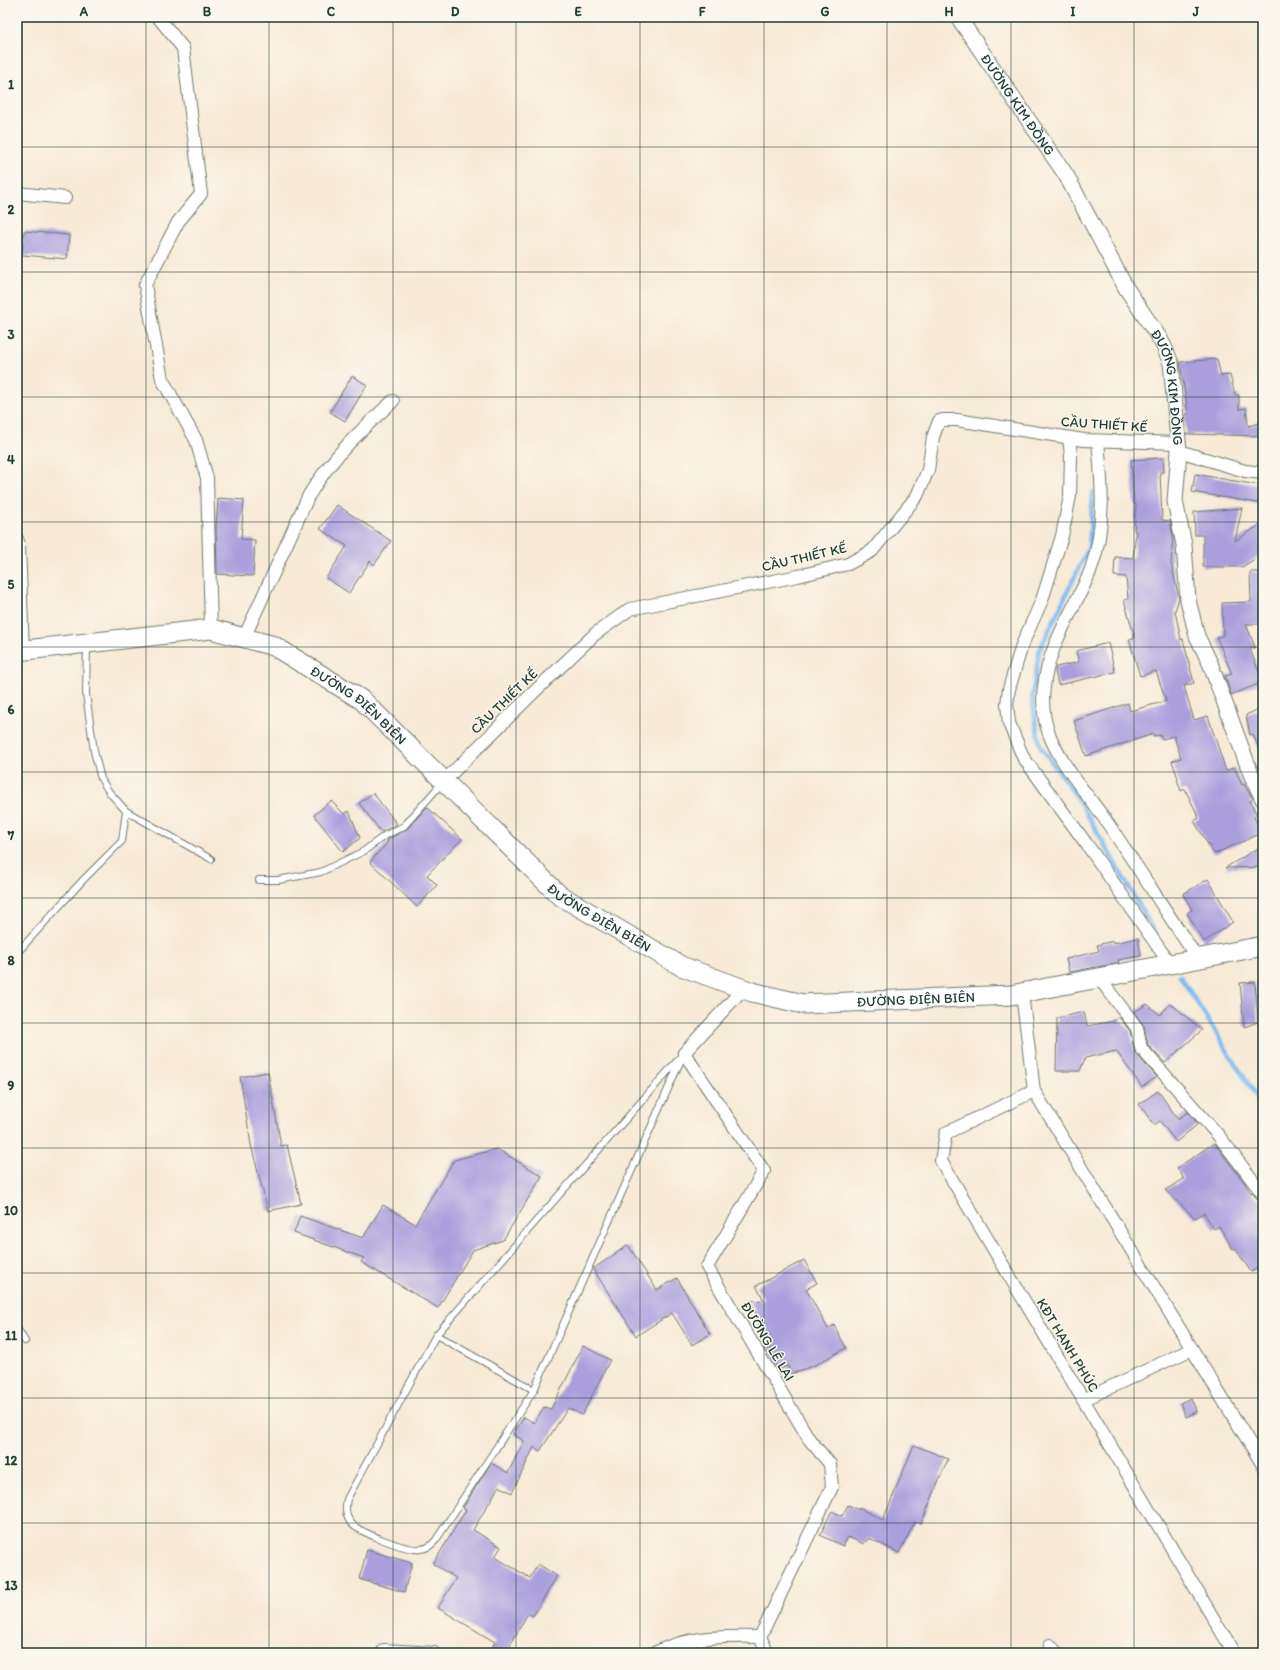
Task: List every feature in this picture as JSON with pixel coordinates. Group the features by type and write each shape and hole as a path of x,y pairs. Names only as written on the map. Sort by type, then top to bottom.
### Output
{"main road":[{"name":"ĐƯỜNG ĐIỆN BIÊN","path":"20,651 211,629 274,646 362,700 559,895 681,966 742,989 803,1004 1011,995 1263,946"}],"street":[{"path":"158,17 183,48 201,194 178,222 145,285 162,379 196,440 207,478 211,629"},
{"name":"ĐƯỜNG KIM ĐỒNG","path":"958,17 1066,175 1126,288 1162,342 1171,363 1179,447 1175,501 1184,545 1188,600 1196,636 1210,663 1251,774 1263,799"},
{"path":"17,193 65,198"},
{"path":"244,638 309,495 322,475 352,438 392,402"},
{"name":"CẦU THIẾT KẾ","path":"444,781 533,692 595,634 630,609 666,600 798,576 848,564 872,550 917,496 928,470 934,437 939,421 957,420 1069,438 1179,447 1245,471 1263,473"},
{"path":"1069,438 1071,455 1070,496 1062,536 1042,600 1022,645 1009,689 1007,704 1009,723 1022,757 1088,846 1170,964"},
{"path":"1098,441 1102,494 1098,546 1091,569 1060,635 1048,668 1044,686 1045,720 1057,752 1070,773 1104,818 1198,958"},
{"path":"17,538 19,545 20,651"},
{"path":"1100,978 1137,1028 1141,1048 1218,1135 1263,1194"},
{"path":"684,1053 742,989"},
{"path":"1022,993 1034,1090 1263,1465"},
{"name":"ĐƯỜNG LÊ LAI","path":"684,1053 764,1171 707,1267 809,1439 830,1464 832,1487 760,1637"},
{"name":"KĐT HẠNH PHÚC","path":"1034,1090 946,1133 941,1161 1234,1653"},
{"path":"1084,1400 1192,1350"},
{"path":"654,1653 667,1646 715,1636 760,1637 768,1653"},
{"path":"382,1653 384,1650 434,1653"}],"lane":[{"path":"87,643 86,694 94,751 101,779 109,792 126,811 211,859"},
{"path":"259,880 278,880 321,872 364,851 384,836 404,826 444,781"},
{"path":"17,952 83,880 122,841 126,811"},
{"path":"684,1053 534,1390 433,1544 425,1548 414,1550 355,1528 348,1518 346,1506 347,1499 436,1335 684,1053"},
{"path":"17,1328 24,1341"},
{"path":"436,1335 534,1390"}],"building":[{"path":"24,231 69,235 67,259 22,255"},
{"path":"1217,359 1221,376 1230,375 1235,395 1239,395 1239,409 1246,408 1248,426 1263,422 1263,436 1186,434 1185,415 1188,414 1180,362"},
{"path":"352,376 367,385 345,421 330,412"},
{"path":"1163,458 1164,472 1160,472 1162,520 1170,521 1173,537 1171,563 1179,598 1175,611 1181,640 1183,639 1194,683 1184,686 1194,720 1208,716 1226,771 1234,767 1242,785 1244,784 1253,799 1250,801 1257,815 1254,817 1262,833 1214,854 1194,821 1199,818 1185,789 1181,791 1172,761 1181,758 1174,736 1162,739 1160,735 1154,736 1153,734 1086,756 1074,721 1128,703 1130,711 1166,701 1156,671 1140,676 1129,639 1135,638 1124,600 1128,599 1126,577 1114,576 1115,557 1133,558 1136,531 1134,531 1136,504 1134,504 1131,460"},
{"path":"1195,474 1263,486 1263,504 1192,492"},
{"path":"218,498 244,500 241,539 255,540 253,576 217,574 216,527"},
{"path":"337,505 391,541 374,565 370,561 349,593 326,578 347,546 320,529"},
{"path":"1242,508 1235,541 1263,523 1263,554 1242,567 1203,567 1203,535 1195,535 1194,512"},
{"path":"1250,572 1263,572 1263,624 1246,624 1255,647 1250,649 1263,682 1231,695 1225,676 1232,674 1217,638 1223,635 1222,603 1251,602"},
{"path":"1108,643 1115,672 1058,685 1055,671 1056,667 1079,662 1076,651"},
{"path":"1263,707 1262,757 1253,734 1250,735 1246,715"},
{"path":"373,793 397,824 381,832 359,803"},
{"path":"331,801 344,814 349,811 360,838 343,852 314,815"},
{"path":"427,807 462,839 427,875 437,885 417,907 370,862 388,842 387,840 407,829"},
{"path":"1263,845 1263,867 1225,868"},
{"path":"1208,879 1233,922 1204,942 1187,913 1192,910 1183,894"},
{"path":"1138,938 1141,956 1118,960 1119,963 1069,972 1066,959 1099,951 1097,945 1113,941 1114,943"},
{"path":"1255,982 1258,1022 1244,1027 1240,983"},
{"path":"1170,1003 1202,1030 1165,1063 1148,1045 1144,1026 1134,1012 1147,1004 1160,1015"},
{"path":"1084,1012 1087,1026 1114,1021 1119,1017 1130,1031 1135,1053 1157,1077 1142,1087 1116,1051 1085,1058 1080,1071 1056,1071 1057,1018"},
{"path":"268,1072 281,1146 287,1145 301,1204 268,1211 251,1145 240,1077"},
{"path":"1158,1091 1178,1119 1188,1112 1198,1124 1176,1142 1160,1121 1154,1125 1139,1104"},
{"path":"1214,1143 1251,1193 1252,1192 1257,1199 1263,1201 1263,1265 1251,1272 1235,1248 1233,1249 1219,1226 1214,1229 1204,1213 1195,1218 1165,1190 1184,1179 1177,1168"},
{"path":"497,1149 542,1176 503,1240 473,1250 438,1308 361,1262 364,1258 294,1233 300,1216 363,1238 383,1205 415,1224 454,1160"},
{"path":"628,1245 657,1290 677,1278 710,1334 692,1345 672,1313 636,1336 593,1269"},
{"path":"804,1260 817,1283 806,1289 828,1329 834,1325 846,1348 815,1365 791,1374 788,1366 778,1370 751,1301 764,1300 756,1286"},
{"path":"583,1346 610,1360 582,1415 568,1408 540,1451 534,1447 512,1493 499,1486 473,1530 501,1547 495,1557 530,1578 538,1564 557,1576 533,1616 528,1613 506,1653 489,1653 495,1642 438,1608 456,1578 433,1564 466,1510 463,1508 491,1463 508,1473 524,1441 513,1434 524,1417 534,1423 544,1407 551,1409"},
{"path":"1191,1398 1197,1412 1186,1417 1180,1403"},
{"path":"914,1445 948,1459 921,1524 915,1522 899,1553 869,1538 864,1544 848,1537 843,1546 820,1535 832,1511 842,1516 848,1505 859,1510 859,1508 883,1520"},
{"path":"367,1550 412,1563 404,1592 359,1579"}],"waterway":[{"path":"1093,492 1089,547 1039,651 1032,700 1040,746 1077,797 1156,934"},
{"path":"1180,976 1263,1107"}]}
